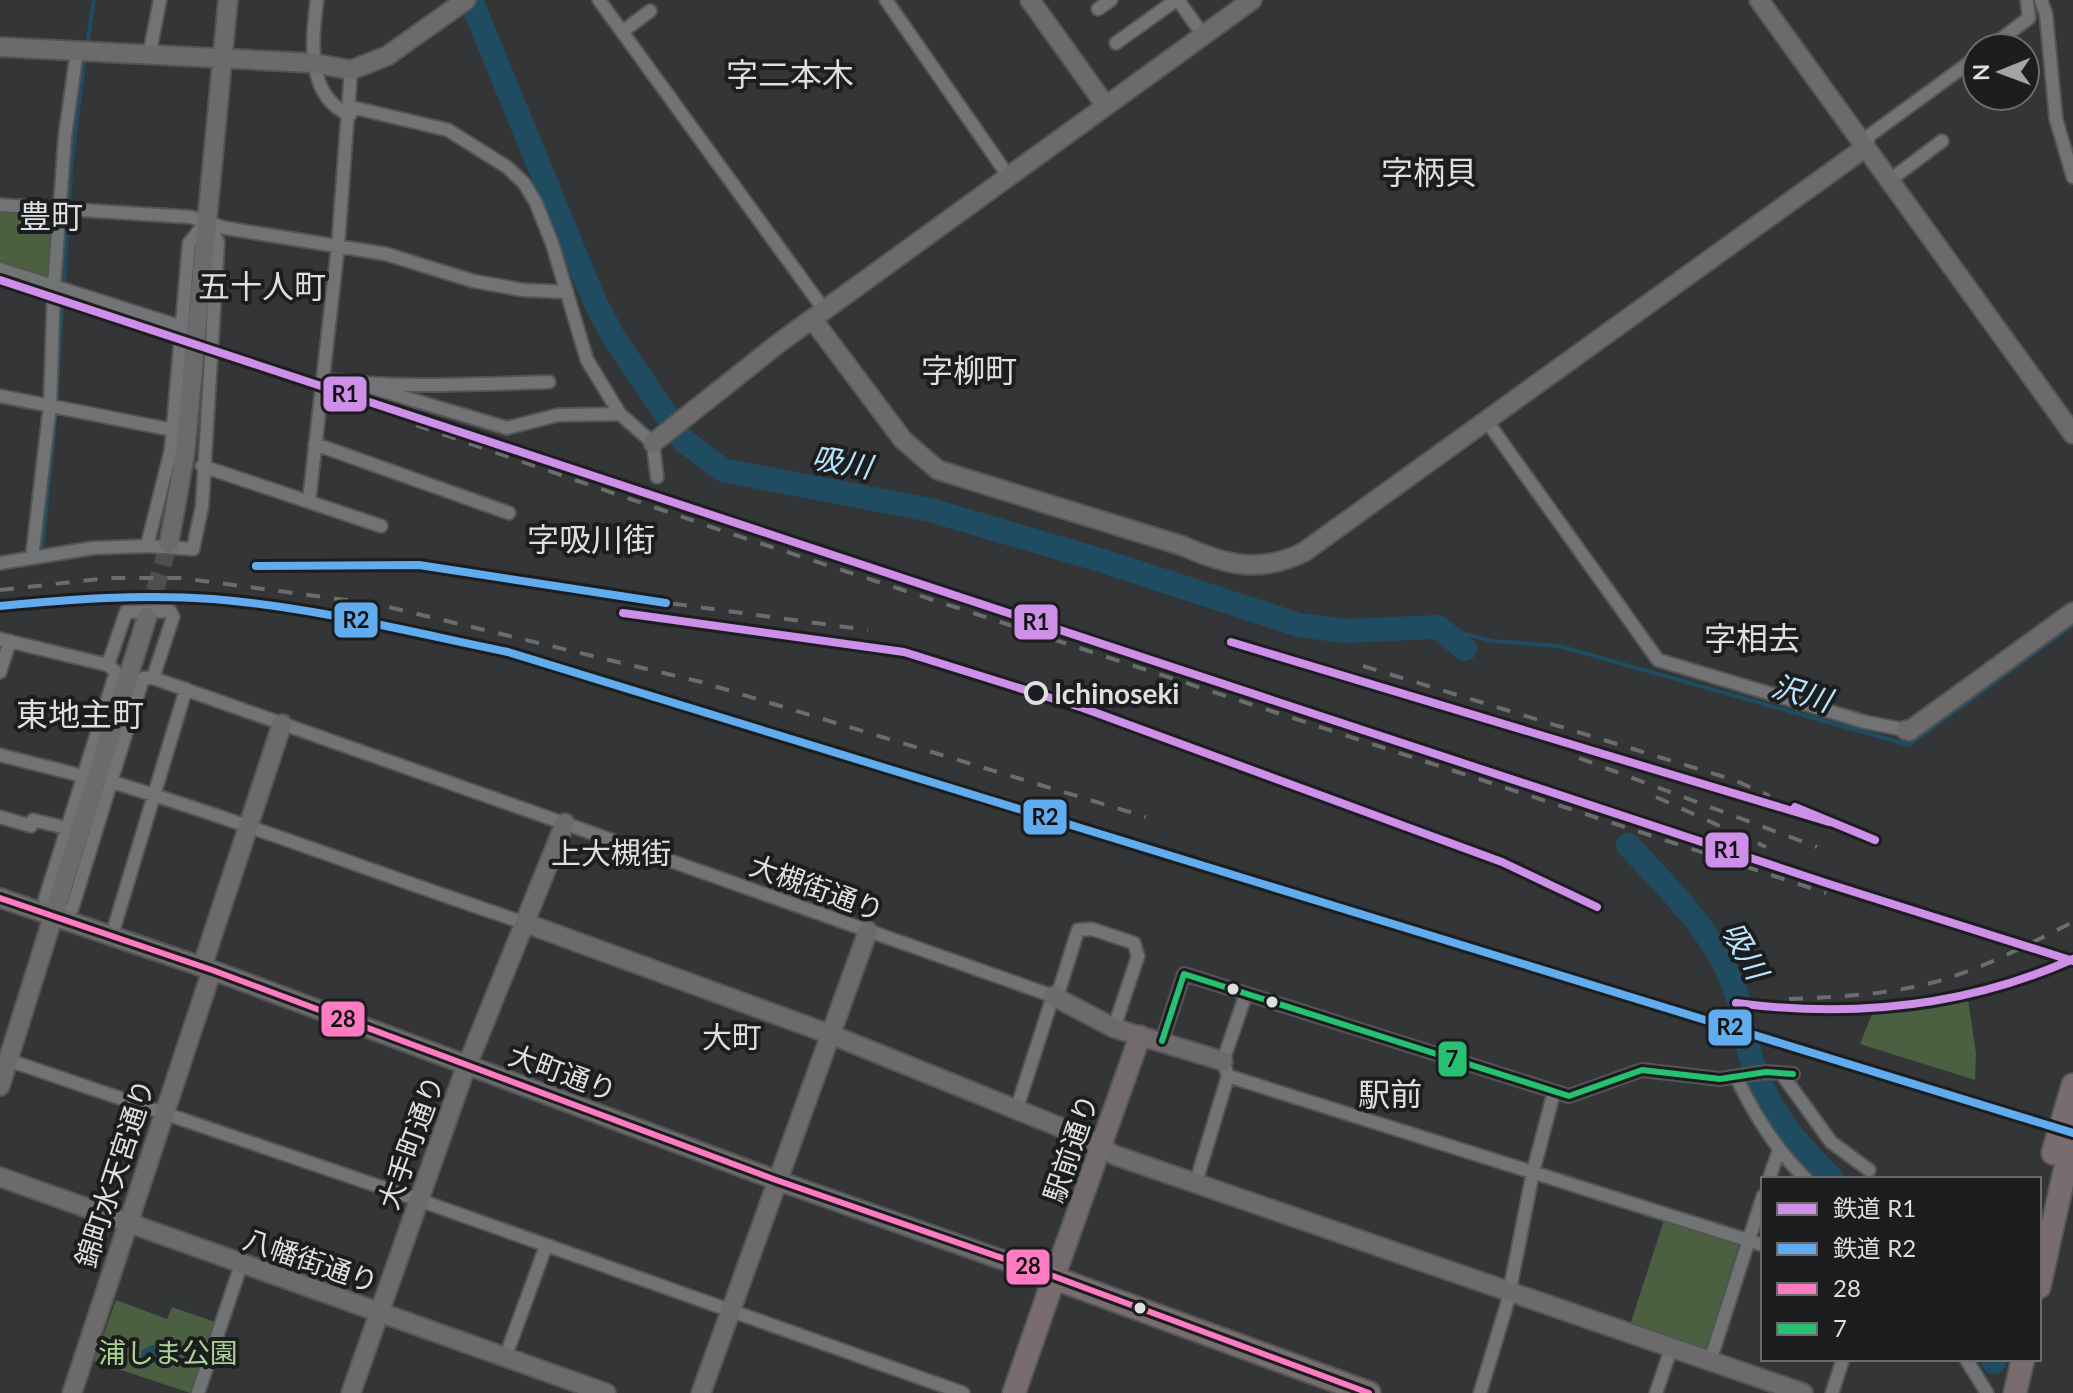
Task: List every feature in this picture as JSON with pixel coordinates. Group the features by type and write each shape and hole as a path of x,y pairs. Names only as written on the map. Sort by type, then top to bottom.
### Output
{"highway":[{"path":"2041,1276 2066,1143 2064,1107 2073,1085"},
{"path":"2041,1212 2066,1143"},
{"path":"1014,1393 1054,1278 1369,1393"},
{"path":"2001,1393 2009,1361"},
{"path":"2015,1393 2023,1361"}],"main road":[{"name":"駅前通り","path":"1054,1278 1140,1036"}],"street":[{"path":"149,56 160,0"},
{"path":"169,543 185,453 228,0"},
{"path":"317,0 313,63 318,83 341,111 448,130 507,167 536,203 587,360 620,414 658,440"},
{"path":"599,0 903,440 938,470 964,481 1035,498 1183,546 1221,562 1246,567 1274,564 1304,552 1866,147 1870,135 1961,69"},
{"path":"886,0 1009,177"},
{"path":"1030,0 1106,106"},
{"path":"1098,9 1111,0"},
{"path":"1116,43 1177,0 1203,35"},
{"path":"658,440 819,315 1252,0"},
{"path":"1759,0 2073,434"},
{"path":"2010,32 2029,18 2027,0"},
{"path":"2041,0 2046,14 2056,119 2073,177"},
{"path":"0,47 313,63 351,70 387,56 458,3"},
{"path":"622,32 650,11"},
{"path":"32,558 50,405 59,208 77,51"},
{"path":"309,501 338,246 351,70"},
{"path":"1890,180 1942,141"},
{"path":"0,205 191,217 225,228 386,254 473,281 523,290 567,292"},
{"path":"147,546 173,430 189,243 207,221"},
{"path":"0,563 119,545 193,549 202,507 202,466 218,242 207,221"},
{"path":"0,269 182,327"},
{"path":"322,379 356,383 549,382"},
{"path":"356,383 507,428 558,415 620,414"},
{"path":"0,396 173,430"},
{"path":"1486,420 1658,660 1865,722 1909,731 2073,612"},
{"path":"657,477 658,440"},
{"path":"315,444 509,513"},
{"path":"202,466 381,526"},
{"path":"54,917 72,909 143,678 153,678 173,617 170,611 126,612 108,665"},
{"path":"0,1086 147,617"},
{"path":"0,672 5,640 108,665 116,672 45,899 54,917"},
{"name":"大槻街通り","path":"153,678 1055,996"},
{"path":"111,938 186,689"},
{"name":"錦町水天宮通り","path":"72,1393 282,724"},
{"path":"0,755 83,776"},
{"path":"112,782 250,825 832,1035 1114,1155 1711,1358 1803,1393"},
{"path":"0,817 31,826 33,820 67,828"},
{"name":"大手町通り","path":"351,1393 467,1066 565,823"},
{"name":"大町通り","path":"0,898 207,969 776,1180 1054,1278"},
{"path":"1016,1111 1078,930 1092,929 1134,943 1138,956 1114,1028"},
{"path":"701,1393 868,931"},
{"path":"1162,1041 1184,974 1569,1096 1642,1070 1740,1078 1766,1072 1787,1073 1831,1142 1869,1170"},
{"path":"1196,1182 1246,994"},
{"path":"1055,996 1114,1028 1162,1041 1226,1068 1533,1172 1761,1244"},
{"path":"8,1060 419,1200 963,1393"},
{"path":"1740,1078 1751,1108 1779,1150 1804,1177"},
{"path":"1480,1393 1510,1290 1533,1172 1554,1092"},
{"path":"1770,1177 1779,1150"},
{"name":"八幡街通り","path":"0,1177 127,1225 606,1393"},
{"path":"1711,1358 1761,1202"},
{"path":"505,1358 546,1246"},
{"path":"198,1393 241,1265"},
{"path":"1656,1393 1672,1346"},
{"path":"1832,1393 1842,1361"},
{"path":"1967,1361 1987,1393"}],"green space":[{"path":"0,209 52,211 47,279 0,264"},
{"path":"1968,1000 1976,1053 1975,1080 1860,1044 1872,1014"},
{"path":"1664,1220 1739,1244 1706,1350 1630,1325"},
{"name":"浦しま公園","path":"116,1300 167,1319 172,1307 215,1322 190,1393 94,1361"}],"water":[{"path":"153,1345 174,1348 176,1360 141,1364 142,1350"}],"waterway":[{"path":"87,45 94,0"},
{"name":"吸川","path":"471,0 594,300 614,338 684,441 723,470 930,510 1100,560 1299,625 1344,631 1438,627 1465,649"},
{"path":"42,549 54,434 72,158 85,57"},
{"name":"沢川","path":"1438,627 1493,641 1559,646 1909,745 2073,625"},
{"name":"吸川","path":"1628,845 1686,908 1712,943 1735,990 1751,1058 1765,1093 1795,1138 1830,1177"}],"tunnel":[{"path":"147,617 169,543"}],"railway":[{"path":"416,425 723,531 1826,893"},
{"path":"256,566 419,565 601,594 868,630"},
{"path":"0,590 109,578 181,578 376,604 701,682 1146,817"},
{"path":"623,613 904,652 1083,708 1502,862 1597,907"},
{"path":"1231,642 1829,822"},
{"path":"1363,666 1734,780 1770,796"},
{"path":"1579,758 1817,847"},
{"path":"1656,797 1766,847"},
{"path":"1821,819 1875,840"},
{"path":"1789,999 1878,993 1950,978 2073,922"}],"rail line":[{"name":"R1","path":"0,280 1829,884 2073,961"},
{"name":"R2","path":"256,566 419,565 666,603"},
{"name":"R2","path":"0,606 106,598 213,599 324,614 508,652 2073,1133"},
{"name":"R1","path":"623,613 904,652 1083,708 1502,862 1597,907"},
{"name":"R1","path":"1231,642 1829,822"},
{"name":"R1","path":"1795,807 1875,840"},
{"name":"R1","path":"1736,1003 1823,1009 1908,1005 1992,988 2073,959"}],"transit line":[{"name":"28","path":"0,898 212,970 776,1180 1034,1269 1369,1393"},
{"name":"7","path":"1162,1041 1184,974 1569,1096 1642,1070 1720,1079 1766,1072 1793,1074"}],"place":[{"name":"Ichinoseki","path":"1036,693"}],"district":[{"name":"字二本木","path":"790,73"},
{"name":"字柄貝","path":"1429,171"},
{"name":"豊町","path":"51,215"},
{"name":"五十人町","path":"262,285"},
{"name":"字柳町","path":"969,369"},
{"name":"字吸川街","path":"591,538"},
{"name":"字相去","path":"1752,637"},
{"name":"東地主町","path":"80,713"},
{"name":"上大槻街","path":"611,852"},
{"name":"大町","path":"732,1036"},
{"name":"駅前","path":"1390,1093"}]}
